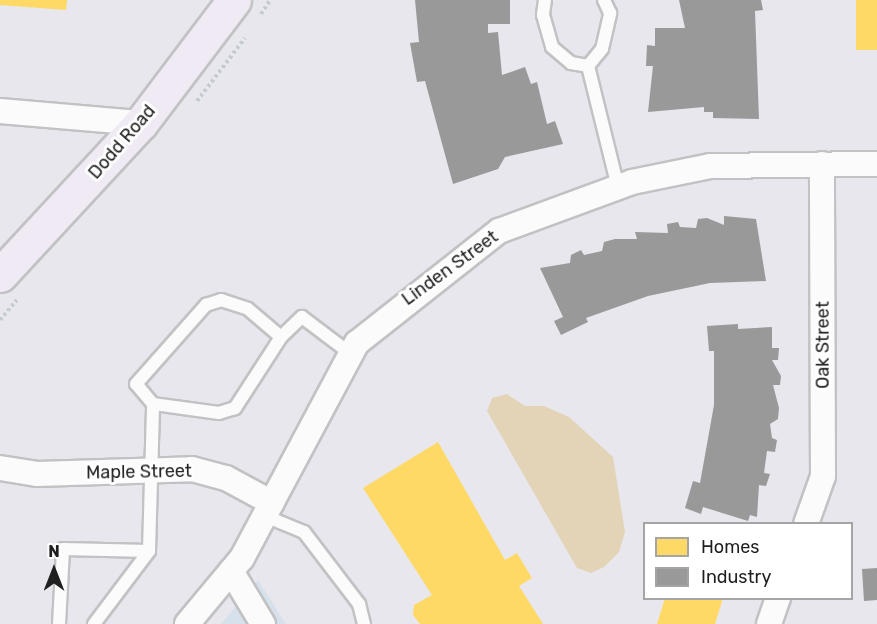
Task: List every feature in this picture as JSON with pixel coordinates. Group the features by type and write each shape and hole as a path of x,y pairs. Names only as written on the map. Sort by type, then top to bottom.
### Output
{"main road":[{"name":"Dodd Road","path":"0,275 141,123 234,0"}],"street":[{"path":"0,111 141,123"},
{"name":"Oak Street","path":"807,522 823,476 822,164"},
{"name":"Linden Street","path":"194,621 231,571 268,509 351,354 414,292 499,231 618,187 710,166 877,164"},
{"name":"Maple Street","path":"0,468 37,474 192,469 226,478 268,509"},
{"path":"231,571 263,624"},
{"path":"769,624 777,600"}],"lane":[{"path":"545,0 543,15 552,47 572,63 588,66"},
{"path":"588,66 602,49 610,13 604,0"},
{"path":"588,66 618,187"},
{"path":"94,624 149,551 155,471 153,404 136,384 206,305 234,301 281,337"},
{"path":"153,404 219,413 235,408 281,337 302,316 351,354"},
{"path":"268,509 304,532 359,604 364,624"},
{"path":"58,624 63,549 149,551"}],"shaded area":[{"path":"507,394 525,406 544,406 569,417 613,457 625,532 619,552 604,567 591,573 577,568 487,411 492,398"},
{"path":"258,580 286,624 221,624"}],"building: Homes":[{"path":"0,0 67,0 66,10 0,5"},
{"path":"856,0 877,0 877,50 856,50"},
{"path":"438,442 505,560 517,553 532,578 519,586 543,624 420,624 413,615 414,605 432,595 363,488"},
{"path":"664,600 722,600 715,624 657,624"}],"building: Industry":[{"path":"415,0 510,0 510,24 488,24 488,33 498,32 502,75 525,67 531,84 537,82 547,124 555,121 563,144 505,157 498,169 453,184 425,81 417,82 410,43 419,42"},
{"path":"679,0 761,0 763,10 755,11 759,119 713,118 713,112 704,112 704,107 648,112 653,66 646,66 647,45 655,46 655,28 685,28"},
{"path":"724,216 756,219 766,281 710,283 648,296 586,318 588,322 561,335 554,321 563,317 540,268 570,263 571,255 581,250 584,255 602,251 604,242 615,239 637,239 635,232 668,233 667,224 678,222 680,227 696,228 698,219 707,218 724,225"},
{"path":"738,324 738,329 772,327 772,348 779,348 778,360 772,360 781,376 780,385 773,385 779,408 778,419 770,424 772,438 777,440 775,452 767,451 764,473 770,474 766,486 759,485 757,517 750,515 748,521 703,507 701,514 685,508 693,481 700,483 714,405 714,351 709,351 707,326"},
{"path":"877,568 877,600 864,601 862,569"}]}
